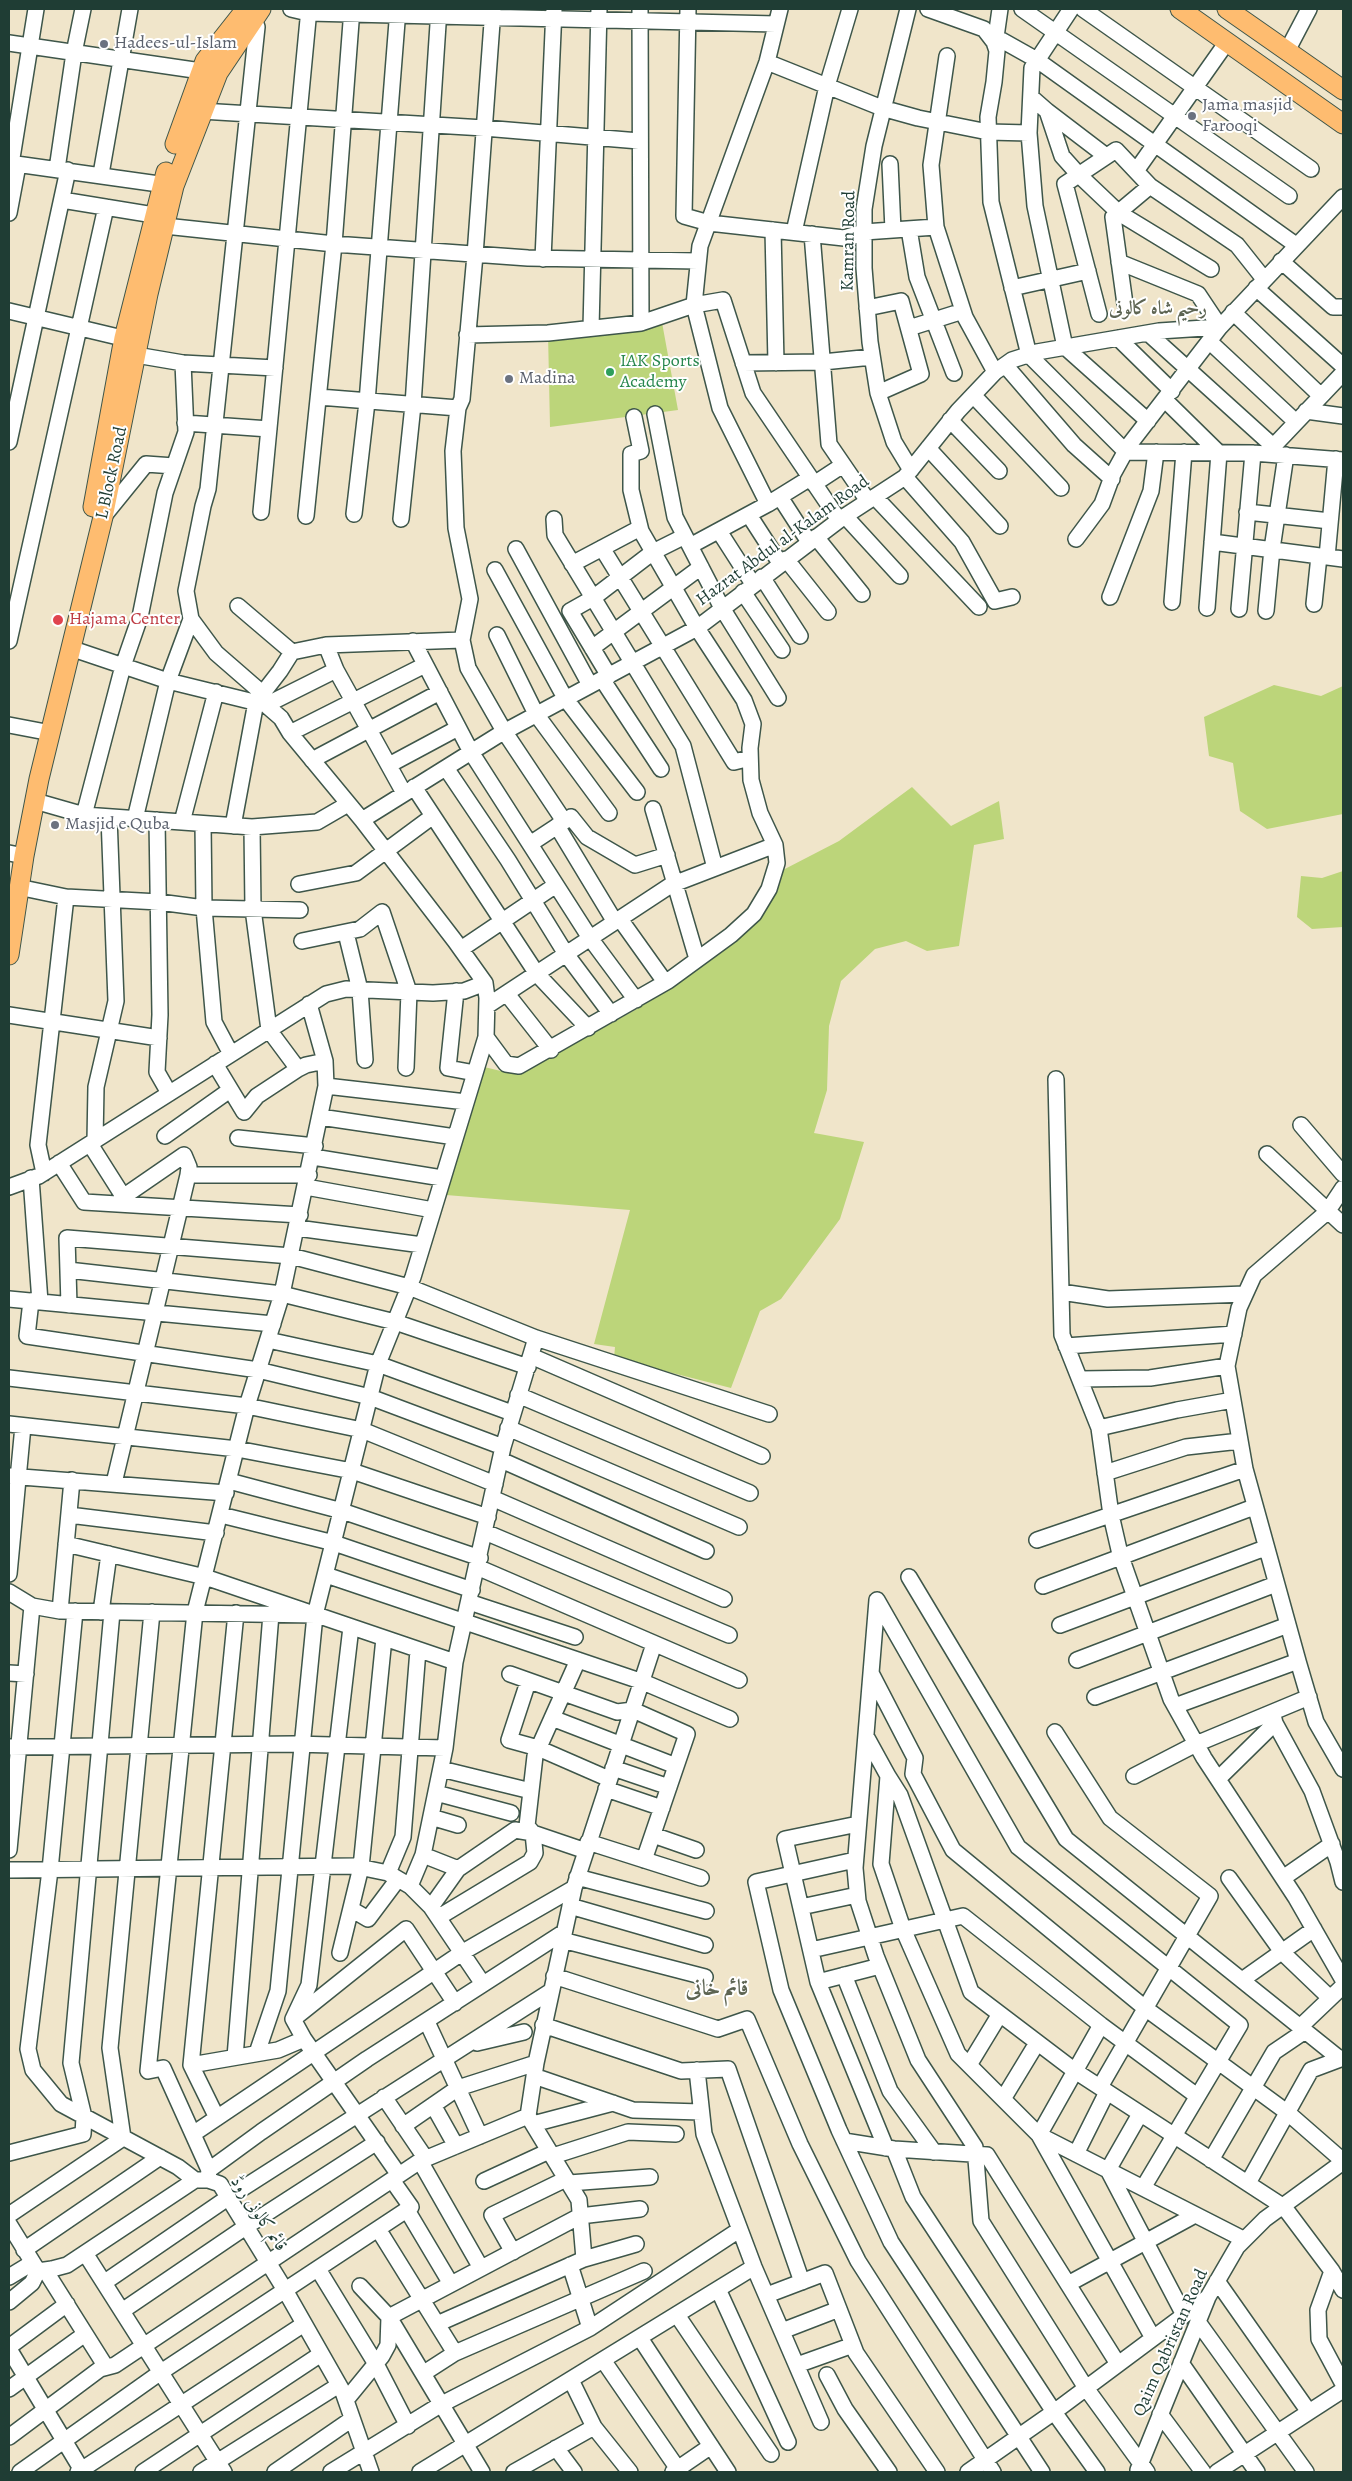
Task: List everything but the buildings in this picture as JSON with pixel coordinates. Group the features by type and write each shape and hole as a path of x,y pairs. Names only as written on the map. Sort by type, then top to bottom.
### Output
{"main road":[{"path":"1180,9 1343,124"},
{"path":"1227,9 1343,90"},
{"name":"L Block Road","path":"14,864 35,801 46,732 72,649 103,517 133,345 162,220 168,185 205,61 253,11"},
{"name":"L Block Road","path":"168,185 218,73 253,11"},
{"name":"L Block Road","path":"9,955 14,864 46,732 90,529 102,451 133,345"}],"street":[{"path":"9,213 12,164 28,46 36,9"},
{"path":"9,442 62,200 62,170 74,52 83,9"},
{"path":"101,174 130,9"},
{"path":"291,9 308,11 687,15 776,24"},
{"path":"780,9 767,62 700,246 694,305 720,408 774,501 813,539 862,594"},
{"path":"794,232 827,86 850,9"},
{"name":"Kamran Road","path":"908,9 882,108 864,209 867,308 878,393 894,442 908,473 962,542 995,600 1012,598"},
{"path":"928,9 984,29 994,37 1037,60 1296,245"},
{"path":"1000,9 994,37 996,51 988,132 991,202 1029,355 1126,452 1219,453 1264,451 1339,460 1338,489 1314,604"},
{"path":"1022,9 1058,31 1289,196"},
{"path":"1071,9 1032,68 1029,133 1035,206 1066,347 1148,421"},
{"path":"1083,9 1311,169"},
{"path":"1287,51 1309,9"},
{"path":"135,819 168,681 190,619 186,592 202,506 208,489 257,26 253,11"},
{"path":"261,512 308,11"},
{"path":"306,516 334,244 351,11"},
{"path":"354,514 367,402 397,12"},
{"path":"401,519 413,405 438,12"},
{"path":"492,13 475,255 462,399 458,408 453,452 455,511 470,599 462,640 468,668 504,731 618,920 665,982"},
{"path":"544,259 554,14"},
{"path":"591,328 598,15"},
{"path":"639,15 639,261 641,323"},
{"path":"687,15 684,216 708,222 844,238 864,232 936,227"},
{"path":"1136,171 1227,42"},
{"path":"9,43 201,71"},
{"path":"947,56 931,165 936,227 963,311 1000,369 1074,445 1112,479"},
{"path":"767,62 882,108 988,132 1029,133"},
{"path":"1031,97 1106,156"},
{"path":"201,111 484,128 639,140"},
{"path":"1047,111 1062,156 1079,175 1119,213 1211,269"},
{"path":"1099,314 1065,184 1116,150 1150,186 1236,245 1260,283 1343,366"},
{"path":"12,164 101,174 168,185"},
{"path":"890,164 893,230"},
{"path":"1124,304 1114,218 1150,186"},
{"path":"1076,539 1102,504 1126,452 1220,327 1343,197"},
{"path":"62,200 235,233 334,244 544,259 698,261"},
{"path":"9,641 106,207"},
{"path":"909,229 917,277 954,373"},
{"path":"773,230 776,363"},
{"path":"812,234 829,444 843,465 871,499 979,607"},
{"path":"1281,261 1333,307 1343,308"},
{"path":"1119,262 1198,294 1220,327"},
{"path":"1012,288 1088,271"},
{"path":"467,335 548,334 641,323 694,305 723,300 753,393 812,481 842,518 900,576"},
{"path":"867,308 901,300 921,374 878,393"},
{"path":"9,311 79,328 184,364 221,364 275,368"},
{"path":"908,328 963,311"},
{"path":"1233,312 1321,396"},
{"name":"Hazrat Abdul al-Kalam Road","path":"362,820 504,731 697,628 783,561 908,473 950,420 1000,369 1029,355 1066,347 1148,333 1220,327"},
{"path":"1148,333 1189,369 1264,451"},
{"path":"1118,338 1219,453 1207,608"},
{"path":"1210,342 1301,417 1343,416"},
{"path":"743,363 822,362 872,357"},
{"path":"84,815 123,666 140,617 165,493 186,432 184,364"},
{"path":"1239,609 1247,512 1264,451 1340,380"},
{"path":"973,395 1061,488"},
{"path":"319,397 458,408"},
{"path":"655,414 675,517 722,608 778,698"},
{"path":"486,1037 506,1064 519,1066 551,1050 636,1000 665,982 731,935 754,914 769,889 777,863 775,845 760,813 751,780 750,758 753,724 744,700 697,628 640,528 632,490 631,454 642,451 634,417"},
{"path":"950,420 999,471"},
{"path":"185,423 269,429"},
{"path":"928,448 1000,526"},
{"path":"1110,597 1151,491 1156,452"},
{"path":"1172,602 1184,452"},
{"path":"1266,611 1272,550 1286,455"},
{"path":"103,517 146,464 174,466"},
{"path":"600,680 592,648 570,611 593,598 653,552 719,531 843,465"},
{"path":"1247,512 1330,521"},
{"path":"749,515 783,561 828,612"},
{"path":"554,519 555,536 683,746 715,868"},
{"path":"572,564 640,528"},
{"path":"719,531 753,584 782,650"},
{"path":"1212,542 1343,559"},
{"path":"602,548 734,762 750,758"},
{"path":"516,549 600,680 662,769"},
{"path":"592,648 701,567"},
{"path":"495,570 565,698 637,792"},
{"path":"753,584 800,636"},
{"path":"238,606 292,652"},
{"path":"190,619 216,653 281,718 290,733 362,820 485,983 487,1006 486,1037 410,1287 378,1364 315,1615 278,1990 257,2053"},
{"path":"497,635 536,714 609,812"},
{"path":"233,826 262,700 292,652 326,645 462,640"},
{"path":"413,641 471,752 590,938 636,1000"},
{"path":"326,645 336,670 389,765 433,816 537,974 588,1028"},
{"path":"72,649 168,681 262,700 336,670"},
{"path":"290,733 425,665"},
{"path":"182,822 216,692"},
{"path":"312,760 440,692"},
{"path":"9,725 46,732"},
{"path":"389,765 458,728"},
{"path":"446,768 533,900 566,954 611,1014"},
{"path":"35,801 84,815 252,827 317,822 348,804"},
{"path":"653,809 697,959"},
{"path":"299,884 356,872 433,816"},
{"path":"109,817 116,1001 96,1087 92,1142 125,1201"},
{"path":"530,844 572,817 587,838 635,865 666,855"},
{"path":"157,820 159,1038 156,1072 169,1093"},
{"path":"203,824 204,908 214,1022 231,1054"},
{"path":"252,827 253,909 269,1030 298,1069"},
{"path":"487,1006 675,884 775,845"},
{"path":"14,864 66,897 159,902 204,908 300,910"},
{"path":"461,949 556,885"},
{"path":"66,897 38,1145 36,1302 27,1336 258,1370 370,1397 502,1454 706,1551"},
{"path":"302,941 360,929 382,912 409,992 406,1068"},
{"path":"346,932 360,990 365,1060"},
{"path":"9,1187 38,1176 326,994 346,989 409,992 456,991 485,983"},
{"path":"456,991 448,1068 475,1073"},
{"path":"507,994 551,1050"},
{"path":"204,2176 193,2134 163,2068 148,2071 195,1612 206,1576 247,1406 282,1294 314,1151 326,1086 325,1061 309,1004"},
{"path":"9,1015 159,1038"},
{"path":"215,1064 244,1112 257,1096 298,1069 306,1064 325,1061"},
{"path":"1056,1079 1062,1335 1099,1428 1111,1515 1121,1556 1175,1706 1196,1744 1314,1928 1343,1980"},
{"path":"326,1086 466,1102"},
{"path":"164,1136 230,1090"},
{"path":"320,1116 455,1137"},
{"path":"1300,1125 1343,1174"},
{"path":"238,1138 314,1151 442,1178"},
{"path":"1267,1154 1343,1225"},
{"path":"114,1484 188,1175 189,1167 184,1155 125,1201"},
{"path":"59,1163 84,1202 125,1201 298,1222 422,1245"},
{"path":"188,1175 307,1181 433,1210"},
{"path":"1343,1188 1327,1212 1254,1275 1239,1308 1227,1366 1245,1469 1265,1548 1308,1697 1321,1733 1343,1769"},
{"path":"69,1305 67,1238 291,1256 410,1287 536,1338 769,1414"},
{"path":"68,1270 282,1294 395,1322 529,1362 762,1456"},
{"path":"1061,1292 1108,1299 1245,1294"},
{"path":"9,1299 273,1324"},
{"path":"1066,1346 1234,1334"},
{"path":"351,1909 368,1919 398,1879 424,1855 445,1748 455,1662 512,1412 536,1338"},
{"path":"268,1340 378,1364 512,1412"},
{"path":"1080,1379 1150,1378 1227,1366"},
{"path":"9,1378 247,1406 362,1430 724,1600"},
{"path":"518,1395 750,1493"},
{"path":"1099,1428 1177,1410 1233,1400"},
{"path":"9,1574 16,1425 237,1449 352,1471 488,1517"},
{"path":"508,1428 740,1527"},
{"path":"1105,1472 1186,1447 1240,1442"},
{"path":"1037,1540 1245,1469"},
{"path":"14,1475 114,1484 227,1487 342,1511 479,1563 654,1644 739,1680"},
{"name":"قائم کالونی روڈ","path":"72,1480 66,1544 68,1612 62,1747 50,1870 28,2049 33,2070 61,2104 160,2157 220,2184 285,2290 339,2385 371,2472"},
{"path":"1042,1586 1254,1507"},
{"path":"69,1515 216,1533"},
{"path":"220,1515 334,1543 575,1637"},
{"path":"485,1532 729,1635"},
{"path":"66,1544 206,1576 455,1662"},
{"path":"1060,1625 1265,1548"},
{"path":"9,2153 83,2134 84,2117 71,2063 101,1746 109,1554"},
{"path":"326,1575 642,1682 730,1719"},
{"path":"909,1578 1066,1839 1341,2058"},
{"path":"1077,1660 1276,1584"},
{"path":"9,1592 32,1606 68,1612 195,1612 315,1615"},
{"path":"1142,2469 1086,2388 981,2221 975,2147 918,2060 880,1966 857,1895 855,1860 877,1600 1018,1847 1240,2025 1143,2188"},
{"path":"9,1850 14,1746 26,1674 32,1606"},
{"path":"9,2215 123,2138 110,2048 152,1612"},
{"path":"218,2118 191,2065 236,1613"},
{"path":"235,2057 271,1614"},
{"path":"1096,1697 1161,1671 1288,1625"},
{"path":"292,2019 309,1985 352,1627"},
{"path":"340,1953 361,1867 384,1638"},
{"path":"584,2259 579,2200 531,2120 535,2070 576,1882 654,1644"},
{"path":"398,1879 418,1650"},
{"path":"435,1912 530,1862 535,1853 533,1833 527,1826 538,1748 578,1660"},
{"path":"1175,1706 1298,1662"},
{"path":"9,1673 26,1674"},
{"path":"871,1673 915,1758 912,1774 953,1850 1145,2008 1288,2112 1343,2162"},
{"path":"510,1674 528,1682 617,1712 633,1710 687,1734 644,1860"},
{"path":"528,1682 509,1740 538,1748 609,1779 662,1808"},
{"path":"1134,1776 1196,1744 1274,1718 1308,1697"},
{"path":"552,1718 676,1766"},
{"path":"1218,1779 1274,1718"},
{"path":"1274,1718 1312,1791 1336,1846 1343,1882"},
{"path":"1055,1732 1110,1818 1210,1896 1125,2043 1076,2154"},
{"path":"866,1736 900,1795 971,1992 1075,2071 1284,2207 1332,2271 1343,2290"},
{"path":"14,1746 337,1745 445,1748"},
{"path":"441,1769 531,1791"},
{"path":"888,1776 882,1864 903,1929 958,2054 1039,2135 1153,2338"},
{"path":"609,1779 669,1787"},
{"path":"436,1793 511,1813"},
{"path":"431,1817 458,1825"},
{"path":"858,1824 785,1839 818,1982 890,2149 913,2197 1054,2412 1097,2472"},
{"path":"435,1912 460,1867 515,1830 644,1860 701,1878"},
{"path":"653,1835 696,1850"},
{"path":"1283,1878 1336,1846"},
{"path":"424,1855 456,1868 460,1867"},
{"path":"855,1860 756,1882 781,1990 844,2141 891,2242 1042,2472"},
{"path":"9,1870 290,1866 361,1867 398,1879 435,1912 483,1984"},
{"path":"1229,1878 1282,1952 1330,1998"},
{"path":"193,2134 463,1952 576,1882 706,1911"},
{"path":"801,1907 857,1895"},
{"path":"570,1906 705,1945"},
{"path":"811,1950 963,1916 1101,2025 1197,2096"},
{"path":"1242,1980 1314,1928"},
{"path":"292,2019 406,1929 454,2002"},
{"path":"35,2264 67,2265 204,2176 335,2082 427,2022 454,2002 563,1936 705,1977"},
{"path":"818,1982 880,1966"},
{"path":"844,1975 890,2091 934,2152"},
{"path":"554,1976 718,2029 747,2019 800,2144 858,2261 989,2466"},
{"path":"1211,2160 1252,2086 1274,2052 1303,2029 1343,1986"},
{"path":"105,2282 229,2197 551,1991"},
{"path":"969,2066 1000,2014"},
{"path":"20,2472 161,2372 411,2207 377,2142 292,2019"},
{"path":"427,2022 480,2136"},
{"path":"544,2025 681,2071 728,2069 802,2282"},
{"path":"1039,2135 1101,2025"},
{"path":"466,2046 524,2032"},
{"path":"191,2065 278,2050 304,2039"},
{"path":"1003,2099 1037,2043"},
{"path":"1248,2184 1312,2070 1341,2058"},
{"path":"403,2126 458,2088 535,2070 633,2110 701,2112"},
{"path":"696,2070 704,2134 754,2267 821,2422"},
{"path":"384,2097 423,2160 481,2268"},
{"path":"9,2437 100,2369 115,2365 423,2160 480,2136 531,2120 613,2103"},
{"path":"434,2105 456,2146"},
{"path":"1108,2170 1140,2114"},
{"path":"484,2181 551,2154 628,2132 676,2134"},
{"path":"1039,2135 1243,2239"},
{"path":"844,2141 890,2149 987,2155 1118,2364"},
{"path":"122,2311 247,2226 377,2142"},
{"path":"9,2277 35,2264 160,2157"},
{"name":"Qaim Qabristan Road","path":"1142,2469 1160,2414 1181,2363 1191,2318 1208,2297 1243,2239 1265,2219 1284,2207 1343,2162"},
{"path":"1108,2170 1145,2242 1191,2318 1306,2472"},
{"path":"513,2252 492,2215 567,2181 650,2177"},
{"path":"407,2210 451,2284"},
{"path":"389,2317 580,2216 640,2210"},
{"path":"1068,2284 1195,2215"},
{"path":"378,2229 455,2353"},
{"path":"331,2472 440,2405 590,2328 739,2230"},
{"path":"11,2232 67,2304 106,2367"},
{"path":"437,2324 584,2259 636,2244"},
{"path":"86,2252 221,2467"},
{"path":"9,2302 32,2283 35,2264"},
{"path":"570,2265 590,2328"},
{"path":"420,2472 754,2267"},
{"path":"318,2269 376,2364 408,2426"},
{"path":"424,2373 455,2353 644,2271"},
{"path":"1332,2271 1318,2310 1319,2339 1343,2384"},
{"path":"767,2296 825,2273 853,2345 937,2472"},
{"path":"1217,2281 1309,2412"},
{"path":"360,2286 389,2317 424,2373 440,2405 482,2472"},
{"path":"718,2290 788,2442"},
{"path":"67,2304 9,2348 81,2471 304,2324"},
{"path":"782,2331 839,2310"},
{"path":"677,2315 771,2454"},
{"path":"346,2400 376,2364 388,2345 389,2317"},
{"path":"968,2472 989,2466 1018,2437 1153,2338 1191,2318"},
{"path":"9,2389 85,2334"},
{"path":"640,2338 728,2472"},
{"path":"797,2365 853,2345"},
{"path":"143,2472 321,2354"},
{"path":"603,2360 677,2471 711,2446"},
{"path":"1181,2363 1257,2472"},
{"path":"827,2375 845,2409 889,2472"},
{"path":"571,2380 594,2428 630,2472"},
{"path":"201,2472 221,2467 339,2385"},
{"path":"1217,2472 1343,2390"},
{"path":"1160,2414 1203,2472"},
{"path":"275,2472 352,2419"},
{"path":"523,2470 556,2448 594,2428"},
{"path":"556,2448 574,2472"}],"green space":[{"name":"IAK Sports Academy","path":"661,317 678,410 550,427 548,333"},
{"path":"1274,685 1321,696 1343,686 1343,814 1267,829 1240,811 1233,763 1209,756 1204,717"},
{"path":"912,787 951,826 999,801 1004,839 974,845 959,946 927,951 906,941 875,949 841,981 829,1026 827,1090 814,1133 864,1142 840,1219 781,1299 760,1311 731,1388 614,1358 615,1347 594,1344 630,1210 446,1195 480,1066 505,1072 522,1072 637,1009 721,953 761,916 779,872 839,841"},
{"path":"1343,871 1343,927 1312,929 1297,917 1301,876 1322,878"}],"place":[{"name":"Hadees-ul-Islam","path":"104,44"},
{"name":"Jama masjid Farooqi","path":"1192,116"},
{"name":"IAK Sports Academy","path":"610,372"},
{"name":"Madina","path":"509,379"},
{"name":"Hajama Center","path":"58,620"},
{"name":"Masjid e Quba","path":"55,825"}],"district":[{"name":"رحیم شاہ کالونی","path":"1158,309"},
{"name":"قائم خانى","path":"717,1990"}]}
